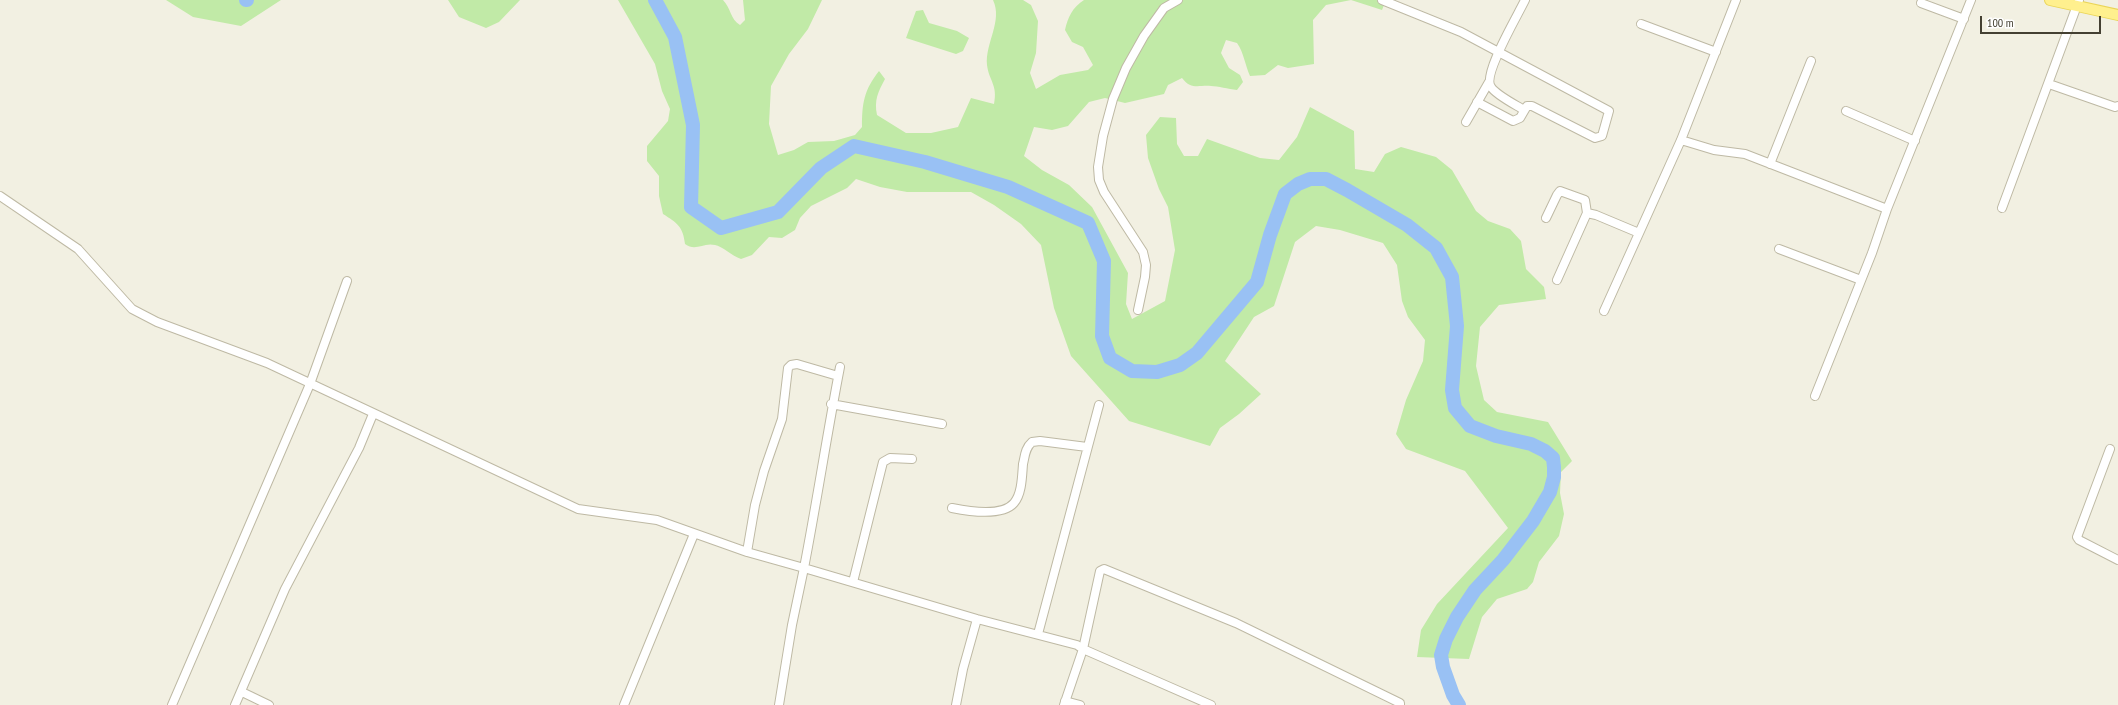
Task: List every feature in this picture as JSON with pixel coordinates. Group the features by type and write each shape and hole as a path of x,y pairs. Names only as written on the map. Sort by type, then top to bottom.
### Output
{"main road":[{"path":"2050,0 2077,4 2118,15"}],"street":[{"path":"1138,310 1146,265 1142,252 1104,192 1099,180 1098,167 1103,136 1113,99 1126,68 1144,36 1164,8 1178,0"},
{"path":"1382,0 1399,3 1461,32 1609,111 1602,136 1595,138 1532,106 1527,106 1520,118 1513,121 1476,102"},
{"path":"1466,122 1476,102 1489,82 1490,74 1499,52 1525,0"},
{"path":"1604,311 1681,140 1736,0"},
{"path":"1815,396 1861,280 1887,209 1971,0"},
{"path":"1922,3 1964,20"},
{"path":"2002,208 2049,84 2077,4"},
{"path":"1641,24 1716,52"},
{"path":"1770,164 1811,61"},
{"path":"1489,82 1494,90 1524,110"},
{"path":"2049,84 2115,108 2118,106"},
{"path":"1846,111 1915,141"},
{"path":"1681,140 1714,150 1745,154 1887,209"},
{"path":"1546,218 1560,191 1585,200 1587,213 1557,280"},
{"path":"0,196 78,248 132,309 157,322 267,363 578,509 657,520 746,552 977,619 1069,642 1206,704"},
{"path":"1587,213 1596,215 1639,233"},
{"path":"1779,249 1861,280"},
{"path":"172,705 310,384 347,281"},
{"path":"746,552 755,505 764,471 782,419 788,368 791,365 797,364 838,376"},
{"path":"779,705 792,625 814,516 832,404 840,366"},
{"path":"832,404 942,424"},
{"path":"1038,634 1099,405"},
{"path":"235,705 242,692 285,589 359,448 373,414"},
{"path":"952,508 974,512 989,512 1007,508 1014,503 1019,494 1025,453 1032,442 1040,441 1087,447"},
{"path":"2110,449 2077,537 2079,540 2118,560"},
{"path":"853,582 883,462 890,458 912,459"},
{"path":"624,705 694,534"},
{"path":"1080,705 1064,703 1083,649 1098,574 1100,570 1104,569 1236,623 1400,703 1400,705"},
{"path":"956,705 963,669 977,619"},
{"path":"242,692 269,705"}],"green space":[{"path":"166,0 281,0 241,26 193,17"},
{"path":"448,0 520,0 499,22 486,28 459,17"},
{"path":"618,0 723,0 728,6 734,20 740,25 745,20 743,0 822,0 808,29 789,54 771,86 769,124 778,155 794,150 808,142 834,141 855,135 862,127 863,104 867,91 879,71 885,79 877,96 877,115 906,133 931,133 958,127 971,98 994,104 995,92 987,65 988,49 996,16 996,8 993,0 1023,0 1031,5 1038,21 1036,53 1030,73 1036,89 1060,75 1088,70 1093,65 1083,47 1072,42 1065,30 1071,13 1076,6 1084,0 1351,0 1326,5 1313,20 1314,64 1288,68 1278,65 1265,75 1250,76 1237,43 1226,40 1221,53 1229,68 1240,75 1243,82 1237,90 1214,86 1192,86 1185,82 1182,78 1168,85 1164,94 1125,103 1105,98 1089,102 1068,126 1052,130 1034,127 1024,156 1042,170 1069,185 1092,207 1128,273 1126,304 1132,319 1165,301 1175,250 1168,207 1159,189 1148,158 1146,135 1160,117 1176,118 1177,144 1184,156 1198,156 1207,139 1260,158 1279,160 1297,137 1310,107 1354,131 1355,169 1374,172 1385,154 1401,147 1436,157 1452,170 1476,211 1488,221 1510,229 1521,241 1526,269 1544,287 1546,299 1499,305 1480,327 1476,366 1484,400 1497,412 1548,422 1572,461 1561,472 1560,493 1564,514 1559,536 1539,562 1533,582 1527,589 1497,599 1482,617 1469,659 1417,657 1421,630 1437,604 1508,528 1465,471 1406,449 1396,434 1406,400 1423,361 1425,340 1408,317 1402,301 1397,265 1383,243 1340,230 1316,226 1295,242 1274,306 1254,317 1225,361 1261,394 1239,414 1220,428 1210,446 1129,421 1071,356 1054,308 1041,245 1021,224 994,205 971,192 907,192 880,187 856,179 847,188 811,206 800,218 795,230 782,238 769,237 752,255 741,259 715,245 711,244 693,247 685,244 681,229 663,214 659,196 659,176 647,161 647,146 668,121 670,109 662,91 655,64"},
{"path":"1351,0 1386,0 1382,10"},
{"path":"923,10 929,23 957,31 969,38 963,51 956,54 906,38 916,11"}],"waterway":[{"path":"655,0 675,37 693,125 691,207 721,228 778,212 821,168 854,146 925,162 1008,187 1088,223 1104,261 1102,336 1110,358 1132,371 1157,372 1180,365 1197,353 1257,282 1270,235 1285,194 1298,184 1310,179 1326,179 1347,190 1407,225 1436,248 1452,277 1457,326 1452,390 1455,408 1470,426 1496,436 1531,444 1545,451 1553,458 1554,467 1554,477 1550,492 1533,521 1503,560 1475,590 1457,617 1446,639 1441,655 1443,667 1453,695 1459,705"}]}
